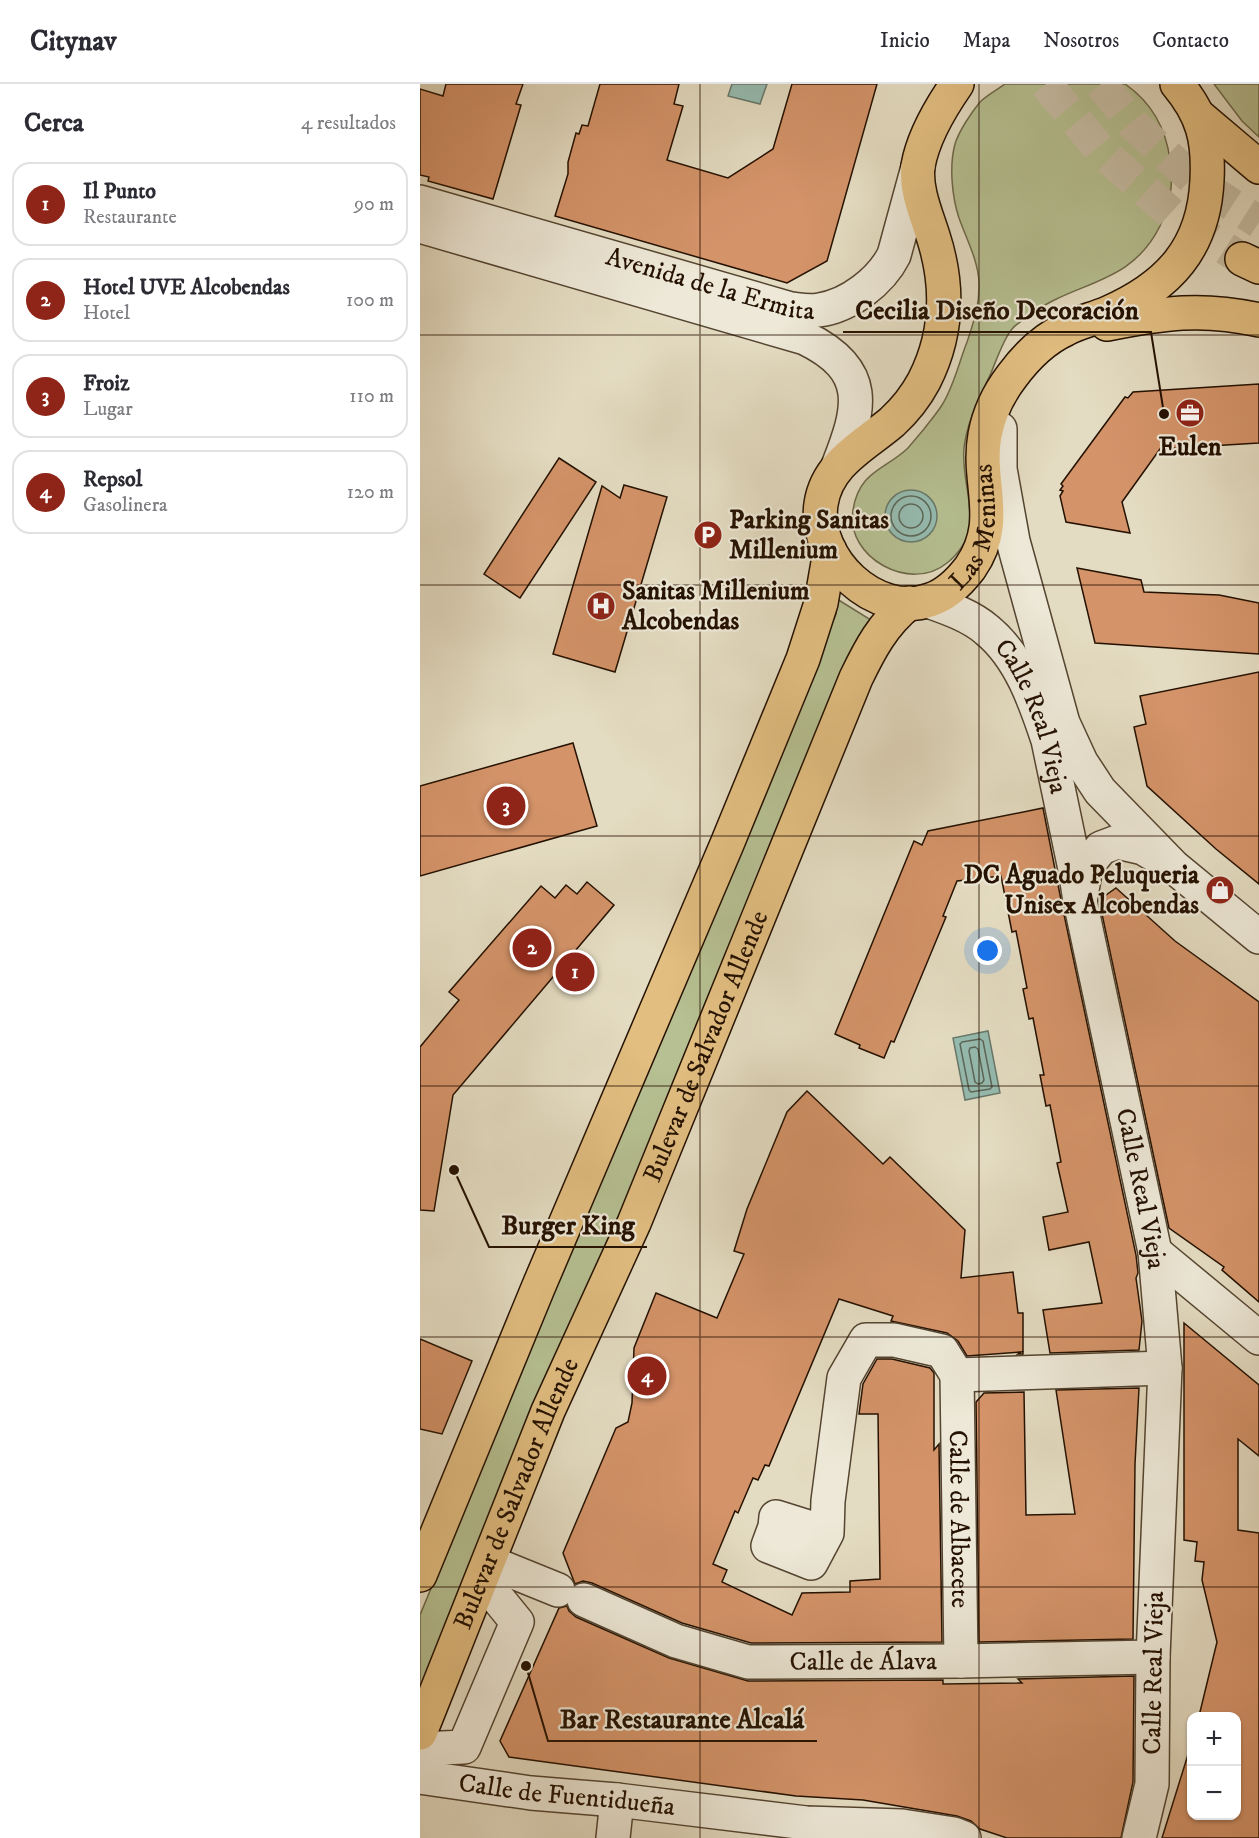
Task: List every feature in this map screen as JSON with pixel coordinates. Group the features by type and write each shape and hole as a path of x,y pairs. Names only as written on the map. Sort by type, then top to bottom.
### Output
{"main road":[{"name":"Las Meninas","path":"946,92 918,167 921,199 944,279 945,301 935,352 924,381 895,420 837,466 827,484 821,505 822,525 830,551 853,582 866,591 888,600 918,602 943,594 969,570 981,549 988,513 985,437 998,398 1027,357 1064,330 1108,312 1149,290 1172,270 1188,250 1200,225 1206,202 1208,166 1200,117 1189,98 1177,84"},
{"path":"1200,117 1259,167"},
{"path":"1064,330 1167,313 1195,311 1233,314 1259,321"},
{"path":"420,1575 538,1288 803,659 821,603 830,551"},
{"name":"Bulevar de Salvador Allende","path":"420,1732 566,1368 634,1223 856,678 874,641 892,616 918,602"}],"street":[{"name":"Avenida de la Ermita","path":"420,202 791,309 818,311 852,298 888,267 897,245 918,167"},
{"name":"Avenida de la Ermita","path":"420,226 806,338 826,348 852,378 856,394 852,427 837,466"},
{"path":"1011,377 1002,404 1000,469 1016,552 1063,723 1081,762 1100,791 1174,867 1259,937"},
{"name":"Calle Real Vieja","path":"918,602 967,617 987,630 1024,679 1048,740 1155,1252 1165,1368 1154,1657 1152,1784 1139,1838"},
{"path":"1080,901 1086,867 1101,848 1117,842 1143,848 1174,867"},
{"path":"1155,1252 1259,1338"},
{"path":"827,1533 828,1501 838,1432 841,1388 844,1378 866,1340 894,1340 942,1351 957,1375 1165,1368"},
{"name":"Calle de Albacete","path":"957,1375 961,1661"},
{"path":"420,1749 464,1747 517,1622 485,1570"},
{"name":"Calle de Álava","path":"485,1570 571,1595 676,1641 748,1662 1154,1657"},
{"name":"Calle de Fuentidueña","path":"420,1777 531,1793 616,1800 806,1830 902,1826 954,1834 964,1838"},
{"path":"612,1838 616,1800"}],"green space":[{"path":"1005,84 1125,84 1150,108 1161,127 1171,169 1169,202 1160,226 1148,246 1133,261 1117,272 1045,305 1017,324 1009,333 974,409 968,428 964,448 970,508 967,537 960,550 947,563 932,571 916,574 899,572 883,566 859,543 853,527 853,510 856,497 867,479 908,448 936,414 956,374 976,312 979,282 974,257 955,201 952,181 953,153 959,134 980,102"},
{"path":"1214,84 1259,84 1259,137 1242,121"},
{"path":"837,599 871,620 420,1693 420,1615 836,614"}],"water":[{"path":"732,84 767,84 760,104 728,96"},
{"path":"911,490 921,492 929,498 935,506 937,516 935,526 929,534 921,540 911,542 901,540 893,534 887,526 885,516 887,506 893,498 901,492"},
{"path":"988,1031 1000,1093 965,1100 953,1038"}],"building":[{"path":"446,84 523,84 516,104 521,105 493,199 428,181 429,177 420,175 420,89 443,96"},
{"path":"600,84 679,84 674,104 683,106 667,160 728,178 773,149 792,84 877,84 827,261 787,283 555,216 568,174 568,162 576,133 579,134 582,125 588,126"},
{"path":"1259,384 1259,443 1160,449 1122,502 1130,533 1066,522 1060,496 1063,491 1060,490 1063,486 1061,484 1125,397 1128,398 1133,392"},
{"path":"559,458 596,482 520,598 484,574"},
{"name":"Sanitas Millenium Alcobendas","path":"624,485 667,497 615,672 553,654 602,486 620,498"},
{"path":"1077,568 1141,580 1144,592 1219,595 1259,603 1259,654 1095,643"},
{"path":"1259,672 1259,884 1216,849 1147,786 1134,727 1146,724 1140,696"},
{"path":"573,743 597,826 420,876 420,786"},
{"path":"1043,808 1136,1255 1138,1273 1136,1278 1142,1321 1139,1350 1050,1353 1043,1310 1102,1303 1089,1242 1049,1250 1043,1217 1068,1212 1057,1163 1061,1162 1050,1105 1046,1106 1040,1075 1044,1075 1033,1018 1029,1019 1023,989 1027,988 1016,931 1012,932 1001,876 957,881 943,916 946,917 894,1042 891,1041 884,1058 859,1048 860,1045 835,1034 914,841 922,845 928,831"},
{"path":"587,882 614,905 453,1095 434,1211 420,1210 420,1047 459,1000 449,992 541,886 555,898 566,885 577,894"},
{"path":"1116,888 1175,941 1259,1002 1259,1302 1222,1270 1224,1267 1169,1228 1099,900"},
{"path":"807,1091 883,1164 890,1157 965,1230 961,1278 1013,1272 1018,1313 1023,1313 1023,1354 1018,1354 1021,1352 967,1356 958,1341 947,1333 891,1321 893,1316 839,1299 769,1466 765,1465 758,1480 753,1478 738,1513 735,1511 713,1564 727,1570 722,1582 792,1615 802,1593 850,1592 850,1581 880,1579 878,1414 859,1414 863,1384 877,1359 892,1359 930,1368 934,1373 934,1450 939,1444 942,1642 751,1643 682,1623 592,1583 583,1581 575,1584 563,1553 616,1428 628,1422 632,1403 634,1348 656,1293 717,1318 744,1254 734,1251 747,1209 787,1112"},
{"path":"1184,1323 1259,1385 1259,1456 1238,1439 1238,1530 1259,1533 1259,1838 1162,1838 1187,1758 1187,1820 1241,1820 1241,1712 1200,1712 1217,1642 1202,1580 1204,1562 1195,1561 1197,1542 1184,1540"},
{"path":"420,1339 472,1361 442,1434 420,1429"},
{"path":"1139,1388 1135,1464 1133,1639 979,1642 976,1402 984,1393 1024,1392 1026,1515 1075,1514 1056,1390"},
{"path":"567,1606 576,1617 669,1658 748,1681 943,1680 943,1684 1022,1683 1018,1679 1134,1676 1133,1782 1121,1838 1007,1838 980,1829 971,1821 957,1816 863,1800 796,1796 509,1757 500,1741 559,1608"}],"tunnel":[{"path":"1046,84 1101,151 1173,215 1242,259"},
{"path":"1101,84 1133,124 1195,181 1259,222"}],"place":[{"name":"Eulen","path":"1190,413"},
{"name":"Cecilia Diseño Decoración","path":"1164,414"},
{"name":"Parking Sanitas Millenium","path":"708,535"},
{"name":"Sanitas Millenium Alcobendas","path":"601,606"},
{"name":"Froiz","path":"506,806"},
{"name":"DC Aguado Peluqueria Unisex Alcobendas","path":"1220,890"},
{"name":"Hotel UVE Alcobendas","path":"532,948"},
{"name":"Il Punto","path":"575,972"},
{"name":"Burger King","path":"454,1170"},
{"name":"Repsol","path":"647,1376"},
{"name":"Bar Restaurante Alcalá","path":"526,1666"}]}
